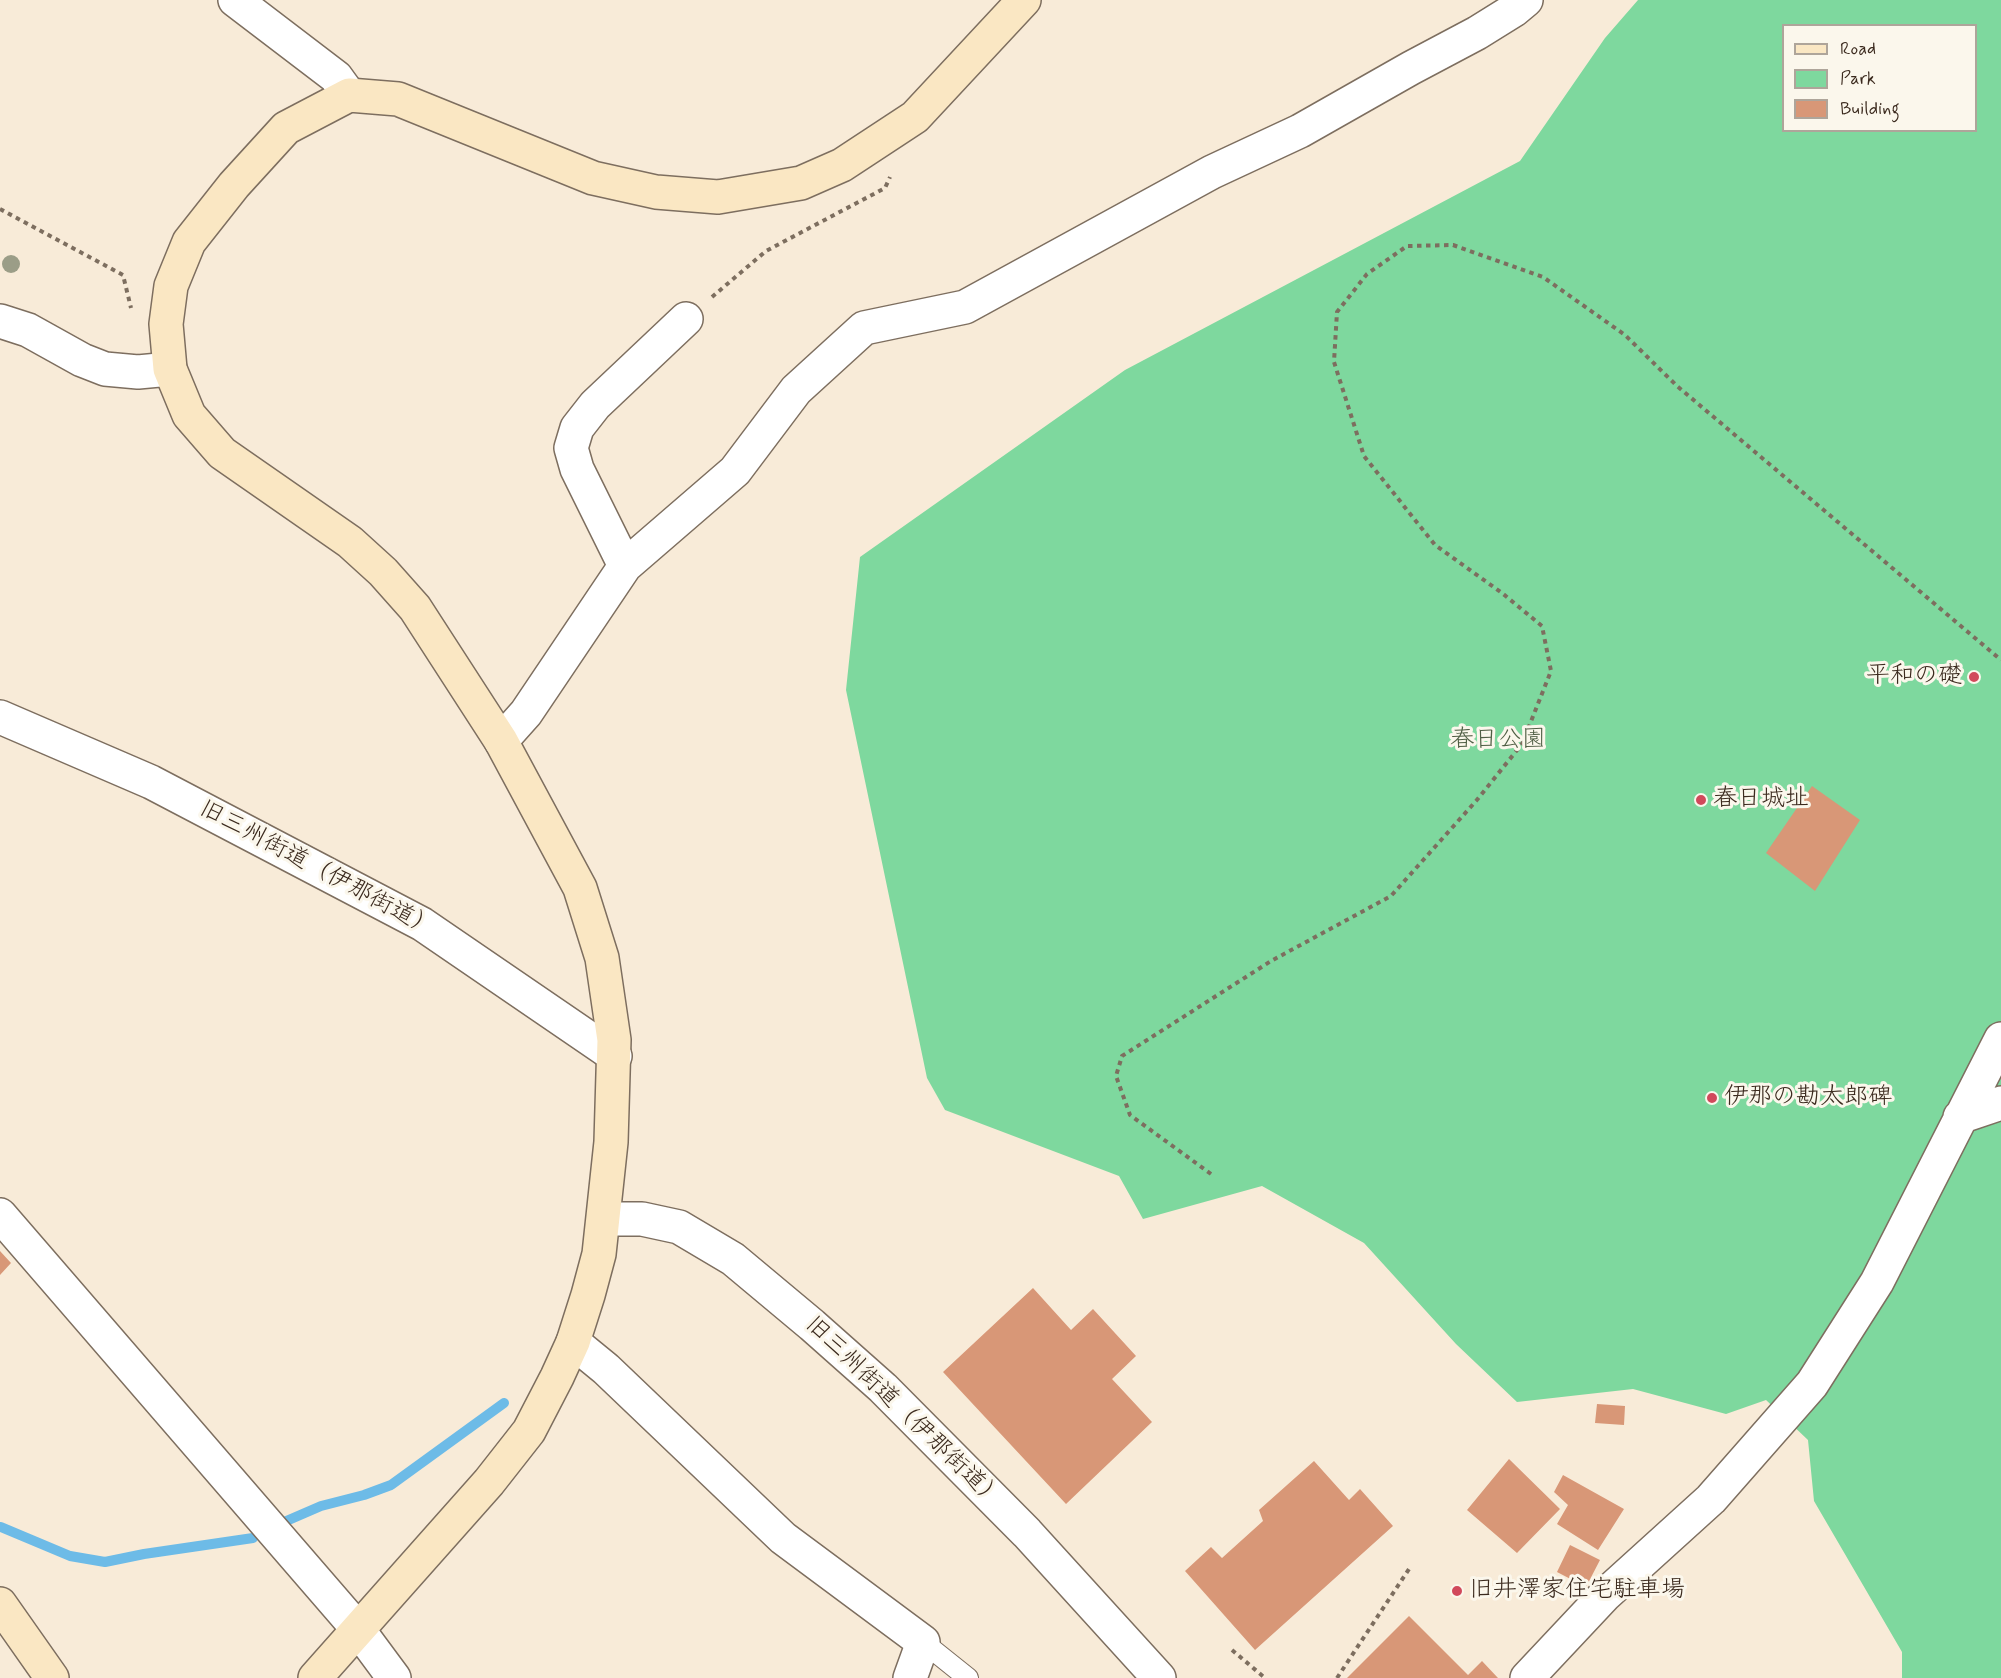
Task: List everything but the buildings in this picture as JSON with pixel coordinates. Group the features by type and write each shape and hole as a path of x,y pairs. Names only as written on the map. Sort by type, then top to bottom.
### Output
{"street":[{"path":"235,0 336,77 349,95"},
{"path":"315,1678 489,1482 529,1431 573,1342 599,1254 604,1219 611,1143 615,1056 611,1008 602,958 580,888 501,741 415,608 351,542 222,453 189,415 170,369 165,324 171,286 189,242 234,185 286,128 349,95 398,99 593,178 656,192 718,197 801,183 842,165 915,117 1024,0"},
{"path":"501,741 526,713 625,566 735,471 796,390 864,328 965,307 1212,172 1300,131 1477,33 1526,0"},
{"path":"625,566 577,469 571,448 577,428 595,405 686,318"},
{"path":"0,321 28,330 82,360 105,369 138,372 170,369"},
{"name":"旧三州街道（伊那街道）","path":"0,717 151,782 422,924 615,1056"},
{"path":"1527,1678 1605,1595 1711,1499 1812,1384 1876,1282 2001,1039"},
{"path":"1960,1117 2001,1103"},
{"path":"0,1215 357,1628 394,1678"},
{"name":"旧三州街道（伊那街道）","path":"604,1219 642,1219 679,1227 733,1259 883,1388 1027,1533 1159,1678"},
{"path":"573,1342 606,1369 783,1538 923,1642 910,1678"},
{"path":"0,1604 52,1678"}],"lane":[{"path":"923,1642 968,1678"}],"path":[{"path":"686,318 766,251 885,188 893,171"},
{"path":"0,209 123,275 132,313"},
{"path":"1211,1174 1130,1115 1116,1076 1122,1056 1271,961 1391,896 1476,801 1522,744 1551,671 1542,626 1502,593 1435,545 1364,456 1334,362 1337,312 1367,274 1407,246 1453,245 1543,277 1625,335 1677,386 2001,660"},
{"path":"1337,1678 1412,1566"},
{"path":"1232,1650 1265,1678"}],"green space":[{"name":"春日公園","path":"1638,0 2001,0 2001,1678 1902,1678 1902,1652 1814,1501 1808,1440 1766,1400 1726,1414 1633,1389 1517,1402 1456,1344 1364,1243 1262,1186 1143,1219 1119,1176 945,1110 927,1078 846,690 860,557 1125,370 1520,161 1605,38"}],"waterway":[{"path":"284,1522 321,1506 364,1495 391,1485 504,1403"},
{"path":"1,1527 70,1556 105,1562 253,1538"}],"place":[{"name":"平和の礎","path":"1974,677"},
{"name":"春日城址","path":"1701,800"},
{"name":"伊那の勘太郎碑","path":"1712,1098"},
{"name":"旧井澤家住宅駐車場","path":"1457,1591"}]}
